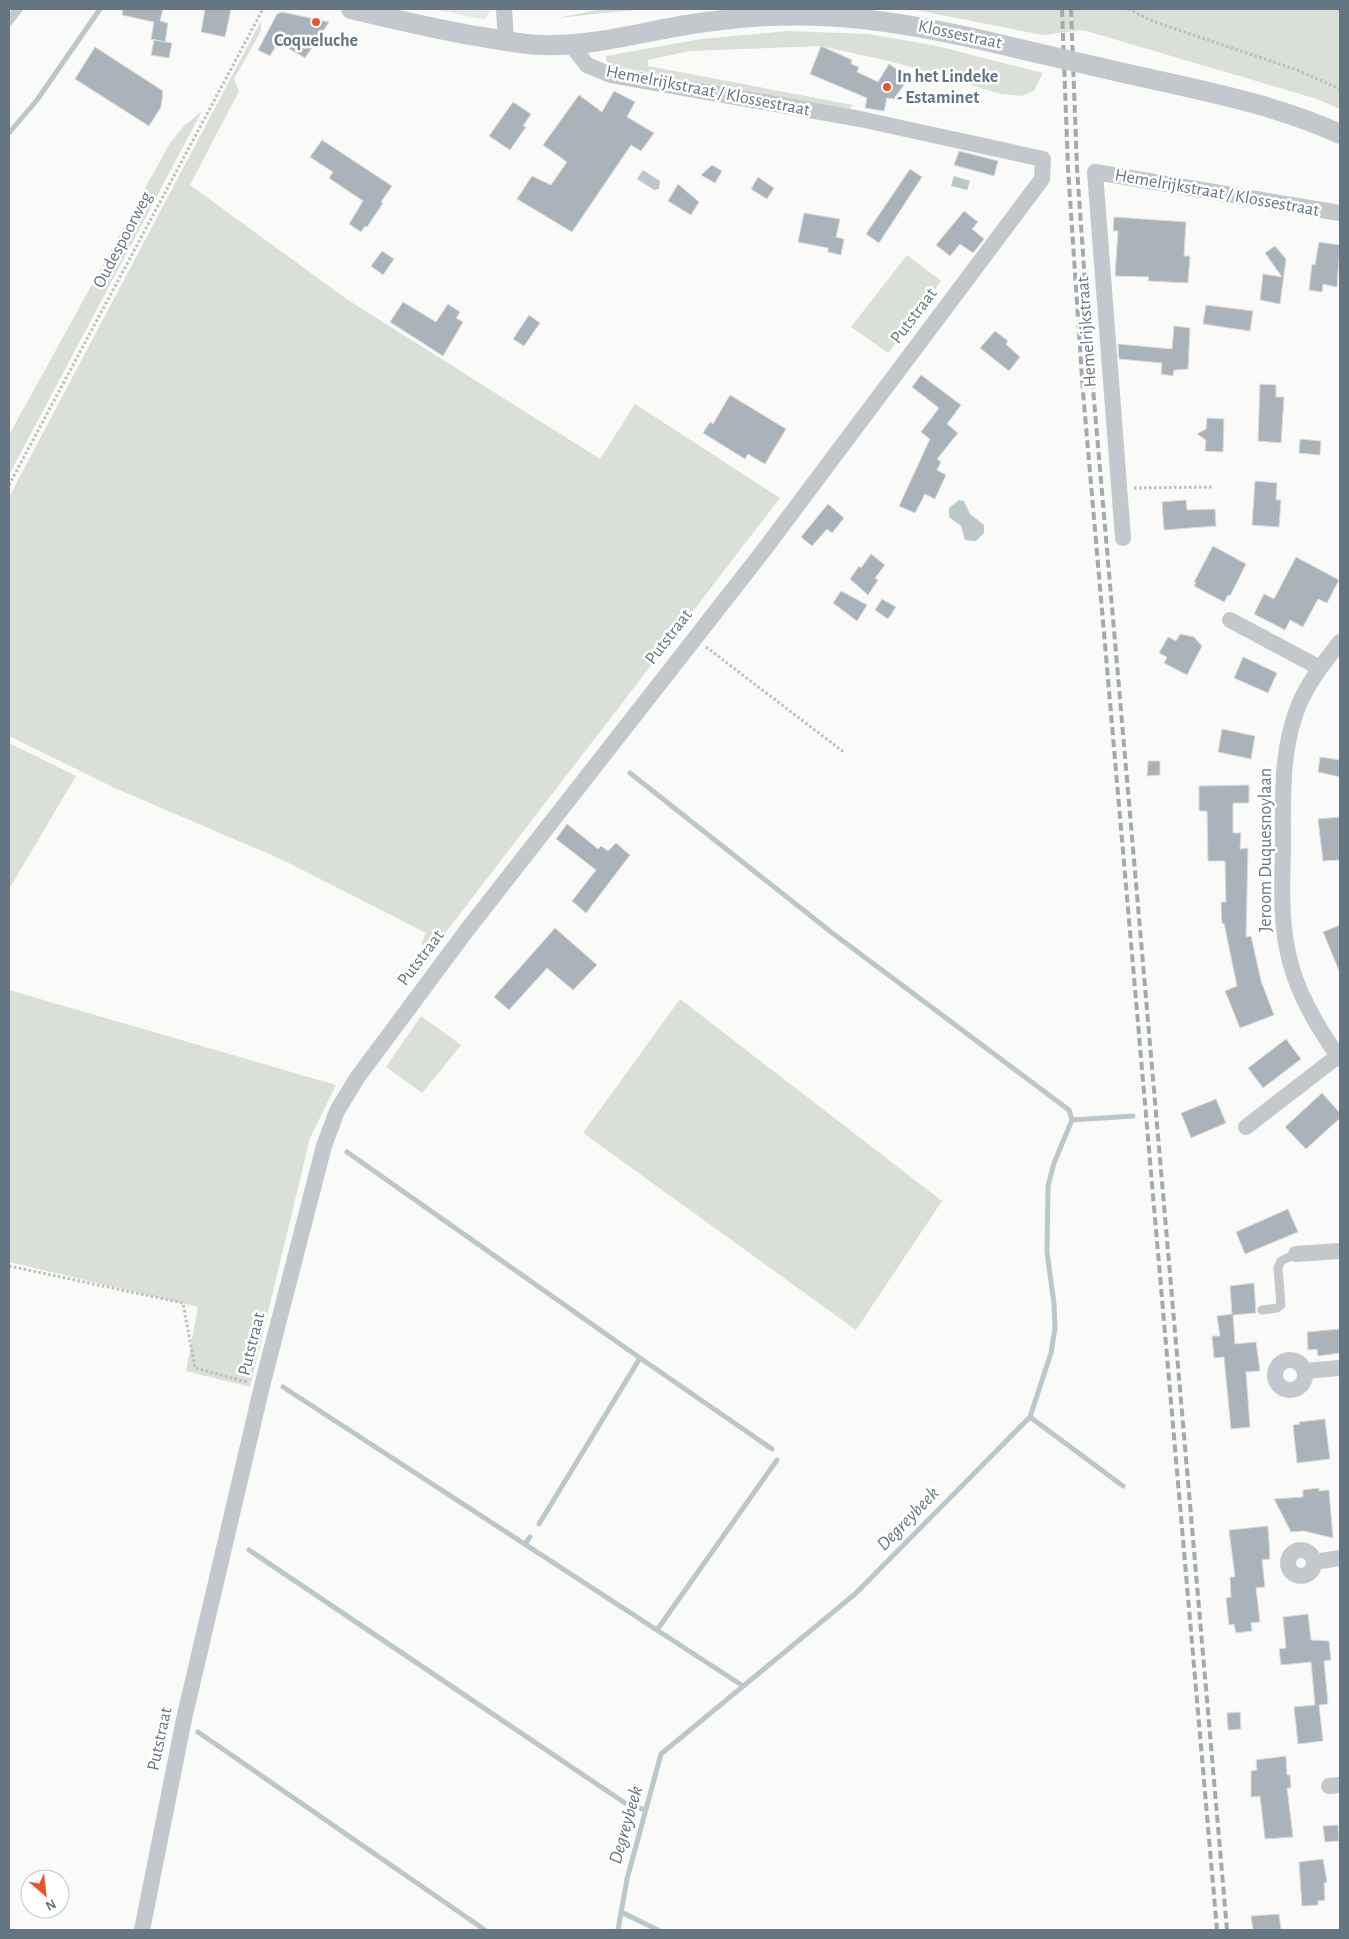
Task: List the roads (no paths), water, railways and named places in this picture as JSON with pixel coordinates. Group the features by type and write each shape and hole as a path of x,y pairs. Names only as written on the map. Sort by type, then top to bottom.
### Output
{"street":[{"path":"351,9 452,32 506,41 540,45 571,45"},
{"path":"504,9 506,41"},
{"name":"Klossestraat","path":"571,45 706,22 793,15 840,15 890,20 1260,106 1295,116 1340,134"},
{"name":"Hemelrijkstraat / Klossestraat","path":"571,45 587,65 611,76 860,119 1043,159"},
{"name":"Putstraat","path":"142,1930 184,1719 262,1386 324,1146 337,1111 358,1078 468,930 769,542 1042,179 1043,159"},
{"name":"Hemelrijkstraat / Klossestraat","path":"1094,172 1340,213"},
{"name":"Hemelrijkstraat","path":"1094,172 1123,538"},
{"path":"1230,620 1320,668"},
{"name":"Jeroom Duquesnoylaan","path":"1246,1126 1339,1057 1310,1011 1291,966 1283,921 1283,782 1290,735 1300,704 1320,668 1340,642"},
{"path":"1296,1254 1340,1251"},
{"path":"1304,1371 1340,1368"},
{"path":"1314,1562 1340,1558"}],"lane":[{"path":"9,21 18,9"},
{"path":"1262,1310 1277,1308 1281,1305 1278,1268 1282,1261 1296,1254"}],"waterway":[{"path":"9,133 37,100 100,9"},
{"path":"630,773 831,932 1069,1110 1072,1120"},
{"name":"Degreybeek","path":"618,1930 627,1879 661,1754 855,1594 1030,1417 1051,1353 1055,1328 1054,1304 1047,1252 1048,1186 1054,1163 1072,1120 1133,1116"},
{"path":"347,1152 640,1358"},
{"path":"539,1524 640,1358 772,1449"},
{"path":"283,1387 743,1686"},
{"path":"1030,1417 1123,1486"},
{"path":"657,1630 777,1460"},
{"path":"525,1544 530,1537"},
{"path":"249,1550 625,1803 645,1810"},
{"path":"198,1732 485,1930"},
{"path":"621,1912 658,1930"}],"railway":[{"path":"1062,9 1068,168 1083,392 1217,1930"},
{"path":"1071,9 1077,168 1090,354 1227,1930"}],"place":[{"name":"Coqueluche","path":"316,22"},
{"name":"In het Lindeke - Estaminet","path":"887,87"}]}
